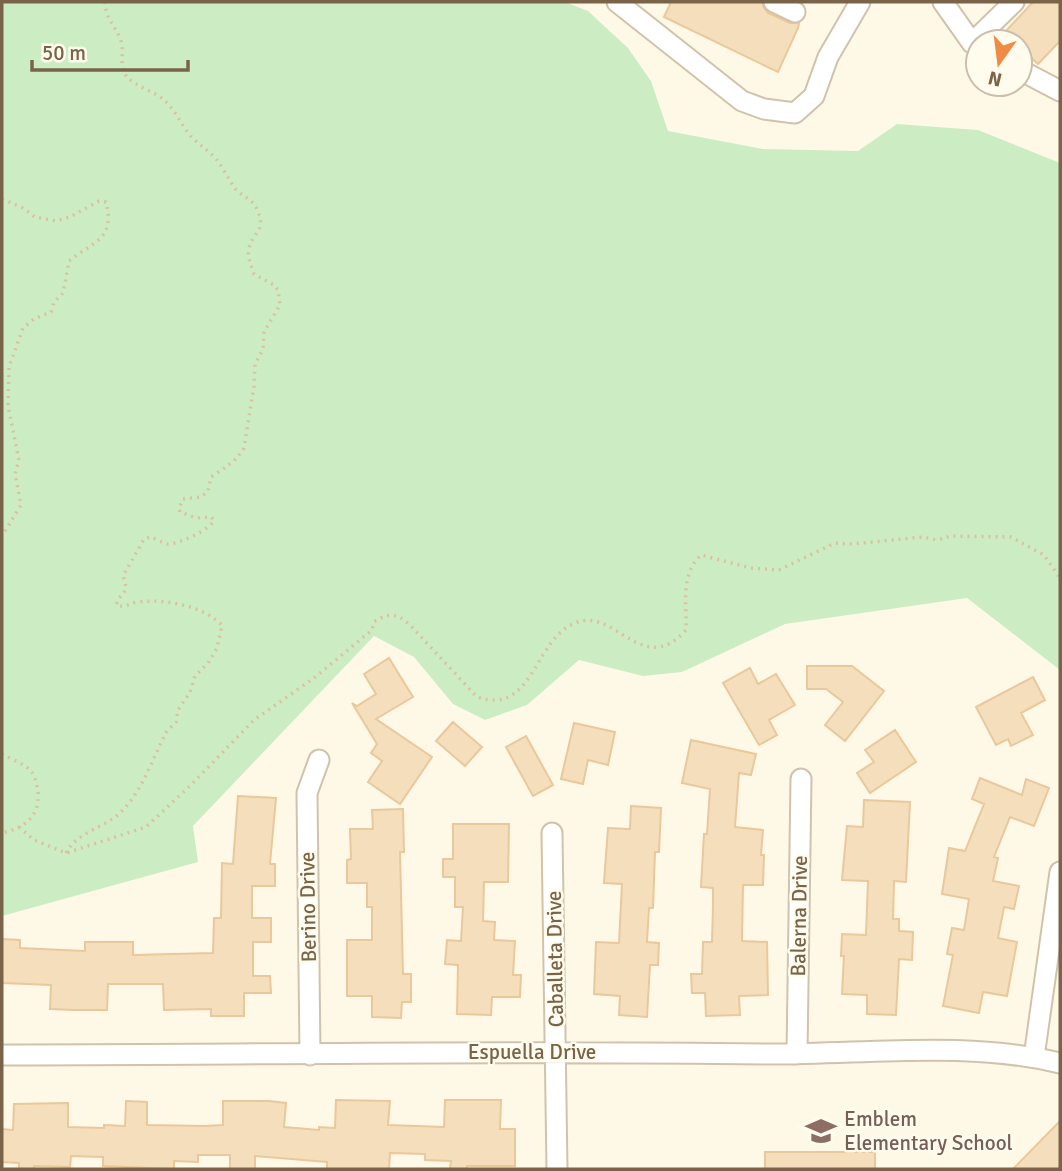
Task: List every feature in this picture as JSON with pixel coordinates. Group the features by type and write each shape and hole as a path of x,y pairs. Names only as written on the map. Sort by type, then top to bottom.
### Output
{"street":[{"path":"774,2 795,12"},
{"path":"622,3 743,101 764,109 795,113 814,96 828,57 860,2"},
{"path":"943,2 964,30"},
{"path":"990,28 1014,2"},
{"path":"1034,77 1060,91"},
{"name":"Berino Drive","path":"310,1055 307,793 319,760"},
{"name":"Balerna Drive","path":"797,1054 801,779"},
{"name":"Caballeta Drive","path":"552,833 557,1169"},
{"path":"1034,1057 1060,872"},
{"name":"Espuella Drive","path":"2,1055 310,1055 556,1051 797,1054 976,1050 1060,1063"}],"path":[{"path":"66,853 71,843 120,814 134,798 167,731 176,722 178,709 190,692 195,676 208,663 217,648 222,625 197,608 148,602 125,607 116,605 127,587 123,576 144,539 151,537 165,544 172,543 195,536 212,524 214,520 211,517 196,518 180,512 179,508 183,499 201,498 208,491 211,477 223,471 244,448 255,364 263,349 264,332 280,305 278,290 254,274 248,258 249,248 260,228 256,207 236,190 217,160 189,134 168,104 158,95 143,90 125,75 120,55 121,39 113,29 105,2"},
{"path":"2,199 23,208 35,217 56,221 70,217 99,201 106,202 108,212 106,232 100,241 69,261 63,293 54,302 51,312 34,319 23,328 9,367 8,406 19,460 15,474 21,505 2,536"},
{"path":"19,827 34,840 66,853 146,827 254,720 314,678 372,630 374,622 390,614 399,615 410,625 477,697 491,702 511,697 524,685 543,652 571,624 587,618 605,624 638,645 660,647 676,642 686,631 686,577 690,564 701,555 751,568 779,570 835,543 852,544 923,537 937,540 951,536 1012,537 1044,555 1060,578"},
{"path":"2,754 32,772 38,800 35,814 28,822 2,833"}],"green space":[{"path":"2,2 565,2 588,11 628,48 651,81 668,131 763,149 858,151 897,124 978,130 1060,163 1060,670 967,598 785,624 682,672 643,676 579,660 527,705 485,720 453,704 414,657 374,636 193,826 198,862 2,916"}],"building":[{"path":"671,2 762,2 768,13 790,23 799,23 778,72 664,17"},
{"path":"1033,2 1060,2 1060,41 1038,64 1034,60 1034,28 1009,28"},
{"path":"389,658 413,697 376,719 432,757 400,804 368,782 382,761 371,753 377,744 352,703 357,706 376,694 364,674"},
{"path":"807,666 852,666 884,691 845,741 825,725 843,702 826,689 807,689"},
{"path":"750,668 758,684 776,674 795,705 769,720 777,735 759,745 723,683"},
{"path":"1033,677 1045,700 1021,713 1033,735 1011,746 1008,739 996,745 976,707"},
{"path":"453,722 482,747 465,766 436,741"},
{"path":"574,723 615,732 608,765 588,760 583,784 561,779"},
{"path":"895,730 916,762 870,793 857,773 874,762 865,750"},
{"path":"526,736 553,785 533,796 506,747"},
{"path":"691,740 756,754 751,775 739,773 735,827 763,830 763,885 743,885 742,941 767,942 768,995 739,996 740,1015 706,1016 705,993 692,993 691,974 702,974 703,942 712,942 713,888 701,887 710,789 682,783"},
{"path":"980,778 1022,795 1026,779 1049,788 1034,826 1010,817 994,857 998,858 993,881 1019,886 1014,909 1004,907 998,938 1017,942 1007,996 983,992 979,1013 943,1006 953,955 947,954 952,928 964,930 969,899 942,894 949,848 965,851 984,804 972,799"},
{"path":"238,796 276,798 270,864 275,864 275,886 252,886 252,918 271,918 271,942 253,942 253,976 270,976 271,993 244,993 244,1016 211,1016 211,1009 164,1010 163,984 108,984 107,1010 73,1010 50,1009 51,985 2,983 2,939 20,940 20,948 85,951 85,942 133,942 133,955 213,953 214,918 221,918 222,863 233,864"},
{"path":"864,800 910,802 906,882 894,881 893,919 899,919 899,931 913,932 912,960 899,959 896,1015 867,1014 867,995 842,994 842,934 866,935 868,881 842,880 847,826 863,827"},
{"path":"631,806 661,808 659,852 655,852 653,908 649,908 647,942 659,943 658,965 650,965 647,1017 619,1015 620,996 594,994 596,942 619,943 622,884 604,883 608,828 630,829"},
{"path":"403,809 404,852 400,852 403,974 411,974 411,1002 402,1002 401,1018 372,1017 372,996 347,996 347,940 372,940 372,907 367,907 367,883 347,883 347,860 351,859 350,829 373,829 372,810"},
{"path":"453,824 509,824 508,882 484,882 483,921 495,922 494,940 515,941 513,975 521,975 520,997 492,997 491,1015 457,1014 458,965 445,964 447,940 461,941 463,907 455,907 455,877 443,877 443,859 453,859"},
{"path":"336,1100 390,1101 388,1125 444,1127 445,1100 501,1100 500,1129 515,1129 515,1166 467,1166 467,1169 450,1169 451,1161 425,1160 425,1154 390,1153 389,1169 327,1169 327,1162 255,1156 255,1169 230,1169 230,1155 198,1155 198,1162 174,1161 174,1169 103,1166 103,1157 71,1156 70,1167 34,1166 34,1169 19,1169 19,1163 2,1162 2,1129 13,1130 14,1104 68,1103 68,1127 104,1128 104,1125 125,1126 126,1101 147,1102 147,1125 206,1126 223,1125 223,1101 269,1101 286,1103 284,1127 319,1130 319,1127 335,1128"},
{"path":"1060,1121 1060,1169 1013,1169"},
{"path":"765,1152 875,1152 875,1169 765,1169"}],"place":[{"name":"Emblem Elementary School","path":"821,1131"}]}
